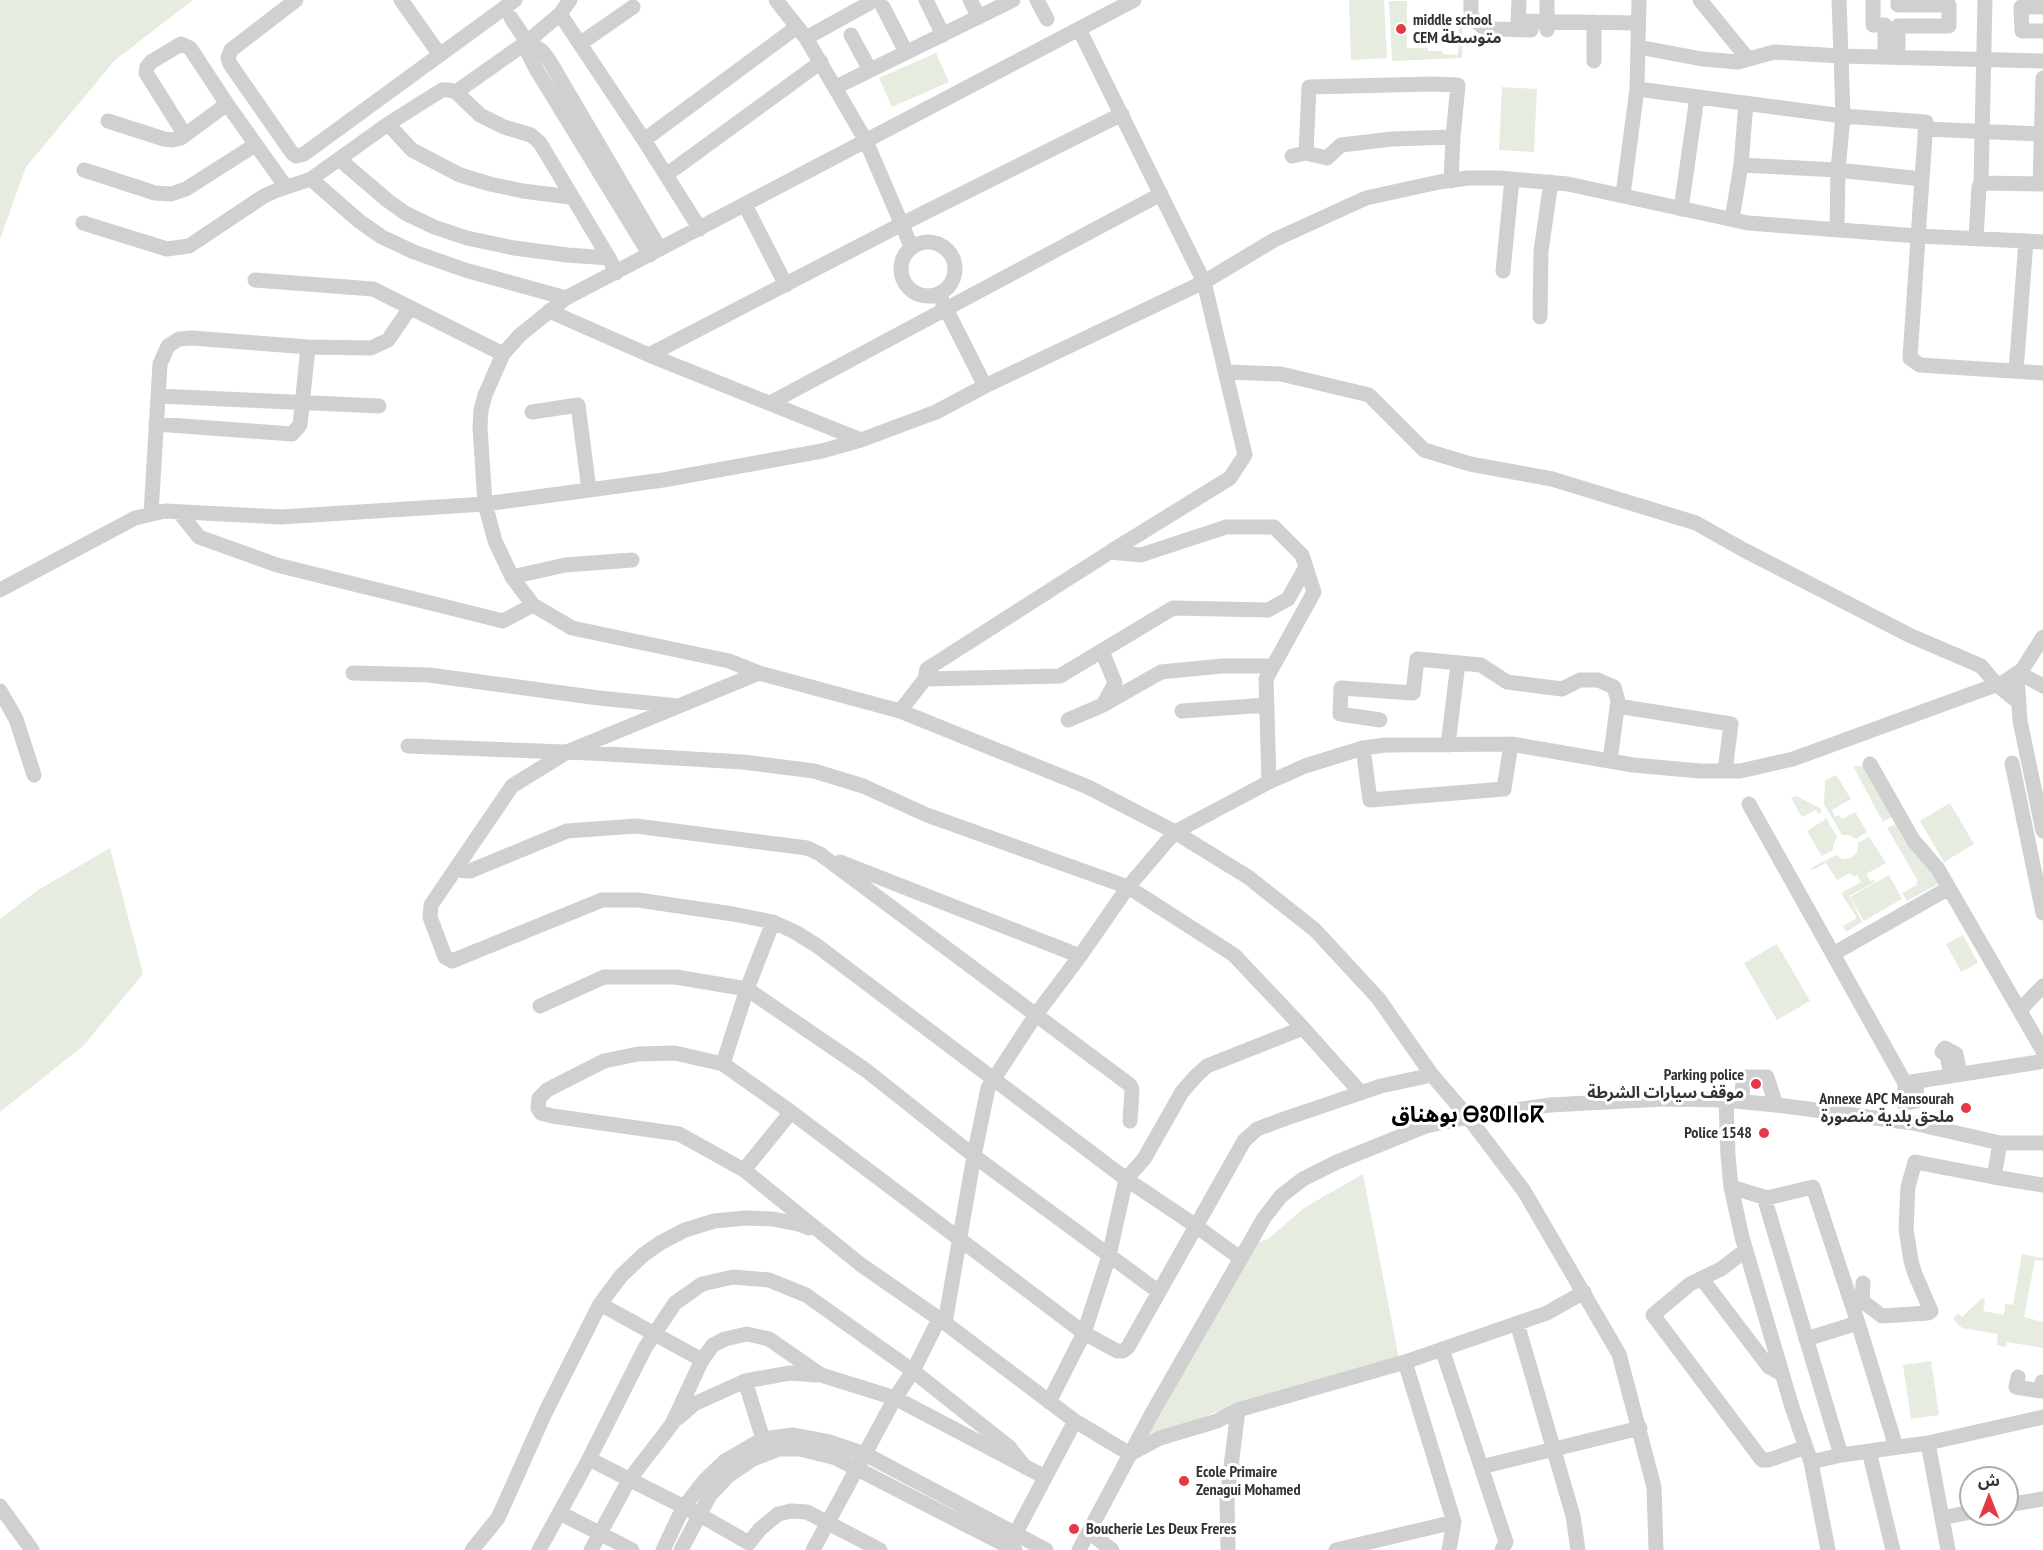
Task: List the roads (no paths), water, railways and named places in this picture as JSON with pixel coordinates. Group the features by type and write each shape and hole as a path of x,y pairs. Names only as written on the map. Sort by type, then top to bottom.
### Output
{"street":[{"path":"296,0 231,50 228,58 291,153 296,156 304,154 440,55 509,9 527,42 542,51 549,60 655,252"},
{"path":"401,0 440,55"},
{"path":"456,92 527,42 560,14 570,0"},
{"path":"776,0 802,32 866,141 912,246"},
{"path":"926,0 943,35"},
{"path":"970,0 979,17"},
{"path":"836,87 1014,0"},
{"path":"1037,0 1047,19"},
{"path":"1134,0 566,298 520,334 503,354 481,410 485,504 495,541 512,577 532,605 572,628 729,662 759,673 900,711 1088,787 1175,832 1248,877 1315,930 1378,998 1432,1075 1468,1117 1524,1191 1619,1354 1654,1487 1656,1550"},
{"path":"1471,0 1473,18 1483,27 1494,29 1547,26"},
{"path":"1519,0 1518,21 1573,30 1573,22 1638,23"},
{"path":"1547,0 1547,26"},
{"path":"1623,195 1636,89 1639,0"},
{"path":"1700,0 1748,59"},
{"path":"1837,230 1838,170 1843,116 1839,0"},
{"path":"1873,0 1873,25 1885,25 1885,48 1892,53"},
{"path":"1892,0 1892,53"},
{"path":"1892,53 1898,48 1898,26 1949,26 1949,5 1898,5 1898,0"},
{"path":"1977,0 1977,52 1985,56"},
{"path":"1976,239 1978,187 1981,183 1985,0"},
{"path":"1985,56 1993,52 1993,0"},
{"path":"644,140 802,32 879,3 906,52"},
{"path":"580,43 633,7"},
{"path":"2043,7 2021,7 2022,31 2043,31"},
{"path":"560,14 700,229"},
{"path":"1594,22 1594,61"},
{"path":"900,711 925,679 927,669 1230,478 1245,455 1204,282 1079,29"},
{"path":"851,35 870,70"},
{"path":"185,135 146,76 147,67 151,62 178,45 187,46 286,187"},
{"path":"1638,47 1702,59 1738,62 1774,52 1841,56 1892,53 1985,56 2043,61"},
{"path":"666,175 821,62"},
{"path":"1981,183 2042,184 2043,78"},
{"path":"1451,181 1458,85 1309,87 1299,155 1327,158 1341,145 1392,139 1453,136"},
{"path":"1636,89 1843,116 1926,122 1910,357 1920,365 2043,373"},
{"path":"83,223 167,249 189,246 255,202 286,187 311,179 388,124 442,90 449,90 456,92 486,118 536,139 616,273"},
{"path":"1681,209 1697,97"},
{"path":"1732,219 1741,165 1746,103"},
{"path":"108,121 164,139 177,139 227,104"},
{"path":"649,355 902,224 1122,114"},
{"path":"388,124 412,150 460,175 523,191 570,197"},
{"path":"1925,129 2041,134"},
{"path":"84,171 155,193 171,194 186,189 255,145"},
{"path":"339,159 387,200 434,227 467,238 514,248 609,258"},
{"path":"1741,165 1838,170 1922,179"},
{"path":"0,590 135,518 165,511 281,517 485,504 663,480 799,455 861,440 936,412 985,386 1204,282 1274,240 1366,198 1468,178 1551,182 1623,195 1748,223 1918,236 2043,242"},
{"path":"311,179 359,221 382,237 414,252 465,270 566,298"},
{"path":"1503,271 1512,179"},
{"path":"1540,317 1541,251 1551,182"},
{"path":"770,403 1161,194"},
{"path":"745,205 786,285"},
{"path":"929,241 946,248 951,255 955,264 952,282 938,294 921,295 912,291 902,278 901,261 912,246 929,241"},
{"path":"2016,371 2026,241"},
{"path":"255,280 373,289 503,354"},
{"path":"938,294 985,386"},
{"path":"152,514 161,357 168,346 179,339 192,338 361,349 380,345 394,333 410,308"},
{"path":"549,311 649,355 861,440"},
{"path":"156,424 288,435 299,429 308,347"},
{"path":"1225,372 1281,374 1369,395 1424,450 1470,464 1552,479 1696,522 1742,549 1911,636 1982,666 1997,685 2018,702"},
{"path":"158,396 379,406"},
{"path":"532,412 578,405 589,490"},
{"path":"179,512 199,537 277,565 502,621 532,605"},
{"path":"1110,552 1141,555 1226,527 1274,527 1302,555 1314,592 1266,679 1269,782"},
{"path":"512,577 565,565 632,561"},
{"path":"925,679 1060,676 1173,608 1268,610 1288,599 1306,567"},
{"path":"813,1550 895,1398 942,1321 988,1089 1035,1016 1128,887 1175,832 1269,782 1305,766 1364,748 1386,745 1511,744 1610,761 1700,771 1740,771 1793,759 1997,685 2018,673 2043,637"},
{"path":"1102,651 1115,683 1103,705"},
{"path":"1380,720 1340,714 1341,688 1413,693 1417,659 1481,665 1507,682 1562,689 1580,680 1598,680 1614,687 1617,706 1610,761"},
{"path":"1448,745 1458,663"},
{"path":"1068,720 1103,705 1161,672 1222,666 1273,666"},
{"path":"353,673 429,675 599,698 681,706"},
{"path":"759,673 567,752 512,786 431,904 430,917 445,957 452,960 603,900 638,900 773,922 816,945 1126,1179 1240,1258"},
{"path":"2018,673 2043,686"},
{"path":"2018,673 2020,721 2040,802 2043,831"},
{"path":"0,691 16,719 34,775"},
{"path":"1182,711 1267,705"},
{"path":"1617,706 1731,724 1725,771"},
{"path":"1364,748 1370,800 1504,789 1511,744"},
{"path":"408,746 743,762 814,771 863,786 927,815 1128,887 1233,955 1303,1028 1360,1093"},
{"path":"2012,763 2043,913"},
{"path":"1870,764 1913,840 1938,869 2043,1051"},
{"path":"1749,804 1833,954 1911,1082 2039,1062 2043,1058"},
{"path":"456,870 470,871 567,831 636,825 807,848 1080,956"},
{"path":"820,854 1130,1085 1132,1090 1130,1121"},
{"path":"1833,954 1949,888"},
{"path":"723,1064 747,989 773,922"},
{"path":"540,1006 604,977 676,977 747,989 867,1071 974,1155 1159,1292"},
{"path":"2020,1010 2043,986"},
{"path":"1049,1402 1084,1333 1109,1256 1126,1179 1144,1160 1182,1092 1207,1065 1303,1028"},
{"path":"1130,1454 1075,1421 942,1321 860,1264 744,1170 679,1134 541,1113 538,1108 539,1098 547,1090 604,1061 638,1054 675,1053 723,1064 791,1112 1084,1333 1117,1351 1123,1351 1128,1347 1244,1141 1257,1129 1381,1086 1432,1075"},
{"path":"1776,1105 1767,1077 1743,1077 1734,1101 1728,1156 1731,1187 1746,1250 1806,1447 1828,1550"},
{"path":"1079,1550 1130,1454 1264,1218 1281,1196 1303,1179 1337,1162 1426,1126 1468,1117 1550,1105 1663,1099 1776,1105 1914,1123 2000,1143 2043,1143"},
{"path":"744,1170 791,1112"},
{"path":"1994,1177 2000,1143"},
{"path":"1863,1283 1862,1301 1882,1316 1931,1311 1915,1274 1906,1229 1908,1187 1917,1153 1941,1157 1940,1167 2043,1185"},
{"path":"1731,1187 1769,1198 1813,1187 1896,1447"},
{"path":"1764,1197 1841,1455"},
{"path":"472,1550 498,1518 546,1411 600,1304 621,1276 643,1255 685,1230 714,1221 746,1218 773,1219 798,1224 823,1234"},
{"path":"1746,1250 1721,1269 1690,1284 1654,1312 1654,1318 1762,1460 1770,1460 1806,1447"},
{"path":"539,1550 653,1334 675,1303 702,1284 734,1277 769,1280 806,1295 913,1371 1009,1447 1025,1467"},
{"path":"1701,1279 1769,1367 1782,1374"},
{"path":"1130,1454 1160,1438 1216,1421 1238,1410 1405,1362 1547,1313 1584,1292"},
{"path":"600,1304 702,1360"},
{"path":"1517,1323 1573,1516 1578,1550"},
{"path":"1806,1339 1858,1323"},
{"path":"672,1424 702,1360 713,1345 725,1339 747,1334 769,1339 821,1375"},
{"path":"1442,1349 1506,1542 1502,1550"},
{"path":"1405,1362 1454,1522 1449,1550"},
{"path":"591,1550 628,1480 672,1424 694,1404 745,1381 790,1372 821,1375 895,1398 1045,1477"},
{"path":"2015,1377 2016,1387 2041,1391 2043,1382"},
{"path":"745,1381 763,1439"},
{"path":"1228,1550 1227,1499 1238,1410"},
{"path":"1810,1462 1841,1455 1928,1443 2043,1418"},
{"path":"1011,1545 1075,1421"},
{"path":"1481,1467 1640,1428"},
{"path":"663,1550 683,1508 704,1480 725,1461 763,1439 792,1435 830,1442 865,1454 1011,1545"},
{"path":"1928,1443 1948,1550"},
{"path":"681,1550 710,1495 728,1476 753,1458 779,1449 800,1449 836,1458 1011,1545 1046,1550"},
{"path":"1869,1451 1893,1550"},
{"path":"589,1459 700,1515 752,1548 760,1529 778,1514 791,1511 807,1512 880,1550"},
{"path":"2019,1503 2043,1498"},
{"path":"0,1506 32,1550"},
{"path":"560,1513 632,1550"},
{"path":"1942,1518 1959,1514"},
{"path":"1335,1550 1454,1522"},
{"path":"1089,1532 1112,1550"}],"place":[{"name":"middle school CEM متوسطة","path":"1401,29"},
{"name":"Parking police موقف سيارات الشرطة","path":"1756,1084"},
{"name":"Annexe APC Mansourah ملحق بلدية منصورة","path":"1966,1108"},
{"name":"Police 1548","path":"1764,1133"},
{"name":"Ecole Primaire Zenagui Mohamed","path":"1184,1481"},
{"name":"Boucherie Les Deux Freres","path":"1074,1529"}],"district":[{"name":"بوهناق ⴱⵓⵀⵏⵏⴰⴽ","path":"1468,1116"}]}
